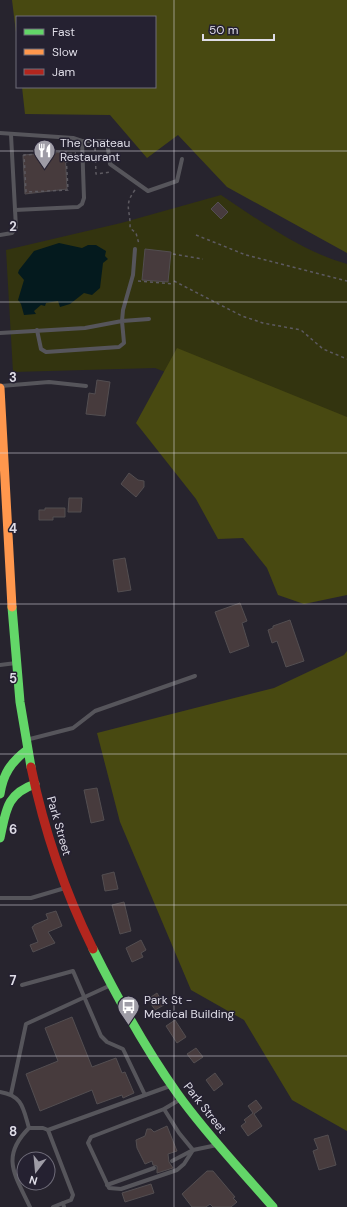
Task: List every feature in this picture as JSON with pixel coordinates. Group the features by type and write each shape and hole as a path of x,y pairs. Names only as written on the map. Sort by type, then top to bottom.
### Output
{"main road":[{"name":"Park Street","path":"0,387 16,663 26,740 34,784 50,843 95,954 139,1033 181,1099 218,1145 273,1207"},
{"path":"0,794 6,768 16,758 28,750"},
{"path":"0,839 11,798 23,787 34,784"}],"lane":[{"path":"0,133 11,135 73,138 82,141 107,141 110,163 148,190 177,181 182,159"},
{"path":"0,235 12,233 15,230 11,135"},
{"path":"15,210 80,206 84,198 82,141"},
{"path":"37,330 41,349 46,352 119,346 124,343 122,321 123,310 133,275 135,249"},
{"path":"0,333 102,326 122,321 149,319"},
{"path":"0,387 49,382 86,386"},
{"path":"0,665 16,663"},
{"path":"26,740 74,728 95,711 195,676"},
{"path":"0,898 31,898 67,888"},
{"path":"22,985 72,971 85,997 101,1036 107,1042 123,1049 145,1095"},
{"path":"11,1094 26,1024 111,985"},
{"path":"30,1207 10,1163 13,1145 29,1128 43,1128 48,1130 172,1085"},
{"path":"0,1092 11,1094 17,1098 21,1104 29,1128"},
{"path":"181,1099 164,1109 91,1137 88,1140 88,1143 107,1185 113,1189 121,1189 177,1170 184,1164 193,1150"},
{"path":"164,1109 193,1150"},
{"path":"48,1130 73,1195 71,1200 64,1205 53,1207"},
{"path":"172,1161 193,1150 218,1145"},
{"path":"107,1185 154,1168"}],"path":[{"path":"66,154 68,190 26,192 24,155 66,152 66,154 78,153 78,147 95,146 96,174 110,174 112,171 116,173"},
{"path":"136,188 128,199 127,208 130,217 130,228 136,233 139,245"},
{"path":"196,235 246,255 347,281"},
{"path":"173,254 203,259"},
{"path":"137,281 174,284"},
{"path":"174,281 242,316 263,323 301,330 323,349 347,359"}],"shaded area":[{"path":"12,0 347,0 347,253 227,187 178,135 147,158 110,115 25,114 22,88 156,88 156,16 16,16 16,33"},
{"path":"221,195 266,225 297,243 347,264 347,443 155,368 13,372 6,250 121,223"},
{"path":"59,243 82,248 88,245 96,245 106,251 105,256 108,259 103,263 100,288 92,295 84,293 70,304 60,307 58,301 46,303 45,306 41,305 34,311 36,314 24,315 21,304 18,300 24,280 18,273 19,270 34,251"},
{"path":"177,348 347,417 347,595 304,604 278,595 267,568 243,538 218,539 196,499 136,423"},
{"path":"347,651 347,1131 292,1100 244,1020 191,990 120,822 97,733 274,688 344,655"}],"building":[{"name":"The Chateau Restaurant","path":"65,152 67,189 25,194 23,155"},
{"path":"218,202 228,212 221,219 211,209"},
{"path":"145,249 171,252 168,282 142,280"},
{"path":"97,380 110,382 105,416 86,414 89,393 95,394"},
{"path":"129,473 138,480 144,481 144,487 136,497 121,484"},
{"path":"69,498 82,498 81,512 68,512"},
{"path":"45,508 65,508 65,517 53,517 53,520 39,520 39,510 45,510"},
{"path":"125,558 131,590 118,592 113,560"},
{"path":"240,603 247,621 242,623 249,646 230,653 215,612"},
{"path":"290,620 304,661 286,667 277,641 272,643 268,630 273,628 273,626"},
{"path":"97,788 104,820 91,823 84,790"},
{"path":"114,872 118,889 105,891 102,875"},
{"path":"124,902 131,931 120,934 112,905"},
{"path":"56,911 62,926 48,932 55,943 33,952 30,945 38,942 32,927 48,919 46,914"},
{"path":"141,940 146,950 141,953 143,957 132,962 126,948"},
{"path":"157,993 164,1005 155,1010 148,999"},
{"path":"72,1017 92,1067 116,1058 122,1073 125,1072 134,1093 123,1098 122,1095 97,1104 92,1090 40,1111 26,1074 58,1061 45,1028"},
{"path":"175,1020 186,1037 177,1043 166,1026"},
{"path":"196,1048 203,1057 194,1063 187,1054"},
{"path":"215,1073 223,1084 214,1091 206,1080"},
{"path":"256,1100 262,1108 254,1114 262,1126 248,1136 241,1126 246,1122 244,1120 253,1113 248,1106"},
{"path":"167,1126 177,1151 168,1154 169,1162 173,1168 157,1173 157,1166 153,1165 152,1161 145,1164 137,1148 136,1140 145,1136 147,1129 151,1129 154,1132"},
{"path":"328,1135 336,1165 319,1170 313,1151 318,1149 314,1139"},
{"path":"207,1171 213,1171 235,1197 233,1198 237,1202 231,1207 213,1207 210,1204 206,1207 192,1207 182,1194"},
{"path":"151,1184 154,1193 125,1202 122,1193"}],"traffic: fast":[{"path":"12,607 20,702 31,767"},
{"path":"0,794 3,780 12,764 27,750"},
{"path":"0,838 6,812 13,798 25,788 35,784"},
{"path":"93,949 132,1023 177,1093 212,1137 273,1207"}],"traffic: slow":[{"path":"0,388 12,607"}],"traffic: jam":[{"path":"31,767 42,814 56,860 73,905 93,949"}],"place":[{"name":"The Chateau Restaurant","path":"45,170"},
{"name":"Park St - Medical Building","path":"128,1026"}]}
